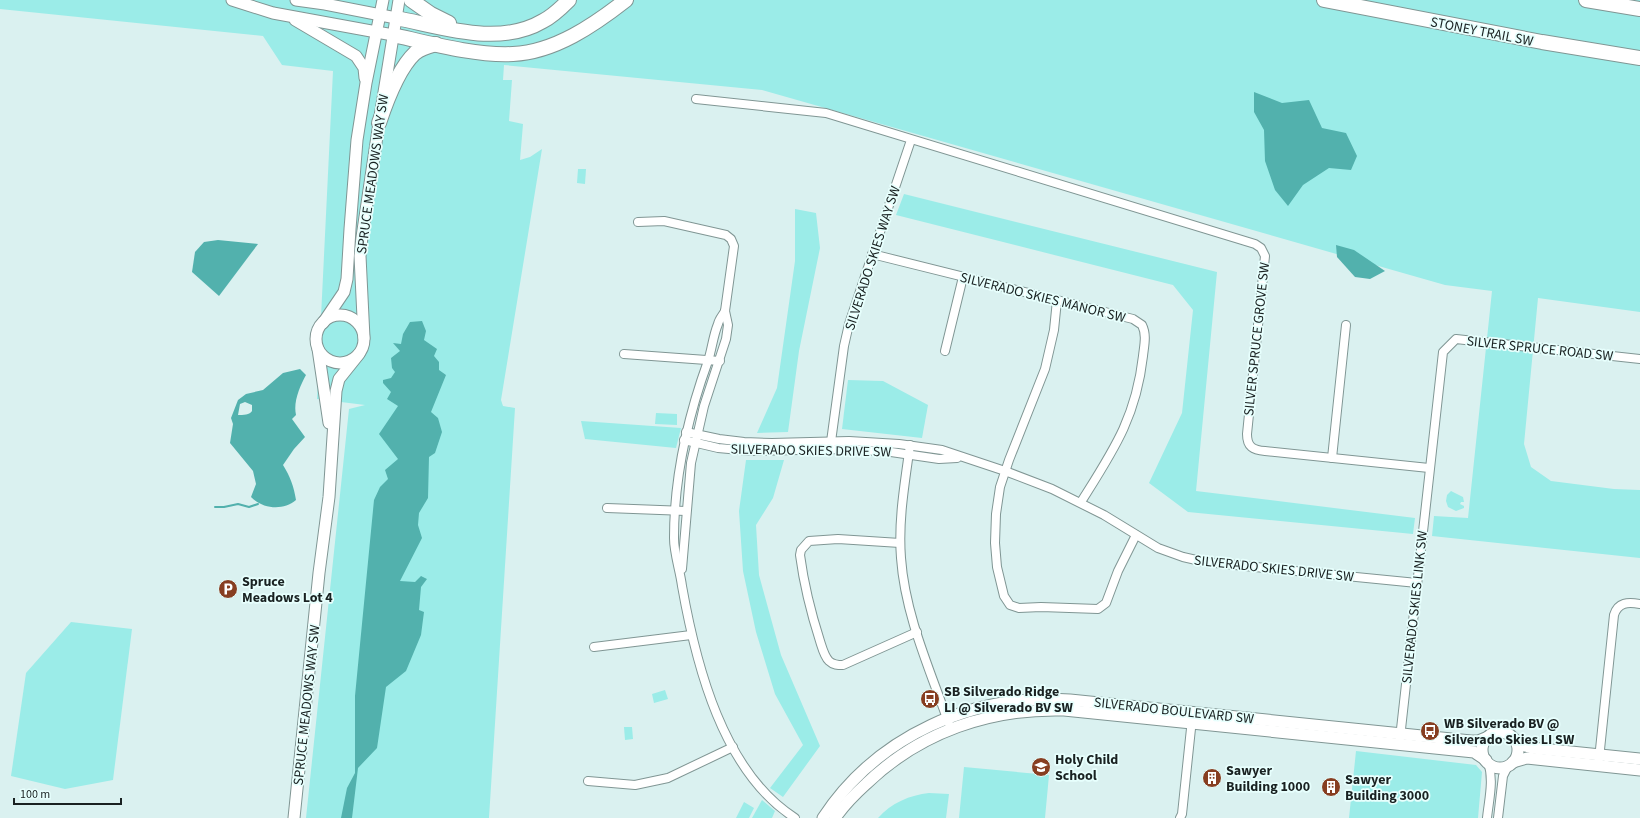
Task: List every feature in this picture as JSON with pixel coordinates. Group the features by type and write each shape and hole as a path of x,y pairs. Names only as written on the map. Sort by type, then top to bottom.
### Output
{"highway":[{"path":"411,0 419,7 436,17 469,32"},
{"path":"396,18 487,35 502,34 532,27 544,21 570,0"},
{"path":"393,35 491,54 513,54 535,50 557,43 578,32 626,0"},
{"name":"STONEY TRAIL SW","path":"1324,0 1542,42 1640,58"},
{"path":"1586,0 1640,9"},
{"path":"379,123 386,101 409,61 415,53 436,44"}],"street":[{"path":"232,0 273,13 393,35"},
{"path":"296,0 325,4 396,18"},
{"path":"325,4 349,2 354,0"},
{"name":"SPRUCE MEADOWS WAY SW","path":"326,320 344,292 347,280 354,168 366,83 383,0"},
{"name":"SPRUCE MEADOWS WAY SW","path":"364,338 360,256 367,201 399,0"},
{"path":"286,15 356,56 364,68 366,83"},
{"path":"696,99 826,113 911,140"},
{"name":"SILVERADO SKIES WAY SW","path":"831,445 844,346 849,324 911,140"},
{"name":"SILVER SPRUCE GROVE SW","path":"911,140 1255,244 1261,248 1265,256 1265,261 1247,440 1250,446 1256,450 1429,468"},
{"path":"638,222 653,220 669,221 726,235 732,239 734,244 725,311 728,325 720,361 707,398 691,463 681,577"},
{"name":"SILVERADO SKIES MANOR SW","path":"872,254 1133,319 1140,323 1144,330 1141,375 1130,414 1111,455 1081,502"},
{"path":"945,351 963,277"},
{"path":"1057,300 1054,330 1045,369 1005,471 996,514 995,543 1004,596 1010,605 1019,608 1041,607 1093,610 1103,607 1106,603 1118,571 1136,535"},
{"path":"725,311 718,323 685,436 677,477 674,511 674,541 691,636 710,698 733,747 752,778 769,798 795,818"},
{"path":"336,316 344,316 351,318 358,323 364,338 363,346 359,354 353,359 338,363 330,361 324,357 317,344 316,336 318,329 326,320 336,316"},
{"path":"1332,458 1346,325"},
{"name":"SILVER SPRUCE ROAD SW","path":"1429,468 1443,352 1456,339 1640,359"},
{"name":"SPRUCE MEADOWS WAY SW","path":"317,344 332,450"},
{"name":"SPRUCE MEADOWS WAY SW","path":"294,818 319,573 329,497 336,391 339,379 359,354"},
{"path":"624,354 720,361"},
{"name":"SILVERADO SKIES DRIVE SW","path":"685,436 718,448 751,451 831,445 864,450 942,450 962,458 1005,471 1052,489 1081,502 1158,548 1183,557 1205,562 1416,583"},
{"path":"910,449 902,506 900,543 904,588 917,632 949,723"},
{"name":"SILVERADO SKIES LINK SW","path":"1400,739 1429,468"},
{"path":"607,508 686,511"},
{"path":"900,543 838,539 809,541 801,550 800,556 812,614 827,659 834,664 843,665 917,632"},
{"path":"1599,760 1614,615 1618,607 1623,603 1640,604"},
{"path":"594,647 691,636"},
{"name":"SILVERADO BOULEVARD SW","path":"824,818 846,788 883,754 911,735 949,723 993,716 1044,710 1077,711 1193,718 1400,739 1471,741 1488,737"},
{"path":"1180,818 1182,814 1193,718"},
{"name":"SILVERADO BOULEVARD SW","path":"836,818 856,793 888,764 949,723"},
{"path":"1487,818 1492,772 1483,750 1483,745 1488,737 1493,734 1503,732 1522,745 1532,748 1599,760 1640,770"},
{"name":"SILVERADO BOULEVARD SW","path":"1400,739 1474,752 1487,761"},
{"path":"1498,818 1503,776 1518,752 1516,741"},
{"path":"588,781 635,785 668,778 733,747"},
{"path":"1487,761 1497,767 1527,758 1599,760 1640,759"}],"shaded area":[{"path":"0,0 1640,0 1640,312 1538,298 1524,444 1531,467 1551,481 1614,489 1640,490 1640,558 1432,536 1434,516 1468,518 1492,291 1445,285 762,90 504,65 503,80 512,80 509,121 523,124 520,160 530,157 542,149 501,400 503,406 515,408 489,818 306,818 349,409 365,405 317,399 333,71 282,65 263,36 0,9"},
{"path":"1254,92 1282,103 1309,100 1322,128 1346,133 1357,156 1351,170 1329,168 1303,185 1288,206 1275,190 1265,161 1264,130 1254,112"},
{"path":"578,169 586,169 585,184 577,183"},
{"path":"904,194 1217,272 1196,491 1415,518 1413,534 1188,512 1149,483 1182,413 1193,310 1173,285 896,215"},
{"path":"795,209 816,213 820,248 799,351 788,432 757,433 777,388 795,261"},
{"path":"218,240 258,244 219,296 192,272 195,252 204,242"},
{"path":"1336,245 1354,250 1385,271 1370,279 1355,277 1337,257"},
{"path":"422,321 426,331 424,340 437,349 434,356 439,362 439,370 446,375 431,412 438,418 442,432 435,453 429,457 428,498 419,513 418,525 422,538 400,581 415,582 421,576 427,579 421,587 419,610 424,612 421,635 406,671 386,687 377,748 358,768 352,818 341,818 347,788 355,773 355,696 374,500 380,487 388,479 385,470 398,459 379,434 398,406 387,399 391,392 383,383 383,380 391,378 395,372 392,368 391,358 400,351 393,343 401,344 403,334 410,322"},
{"path":"300,369 306,375 299,389 296,400 296,415 292,419 305,437 294,449 283,465 288,473 296,500 285,506 273,507 261,504 251,497 256,484 253,471 230,443 233,424 231,418 238,400 246,394 263,390 283,373","holes":["245,402 252,405 252,411 250,413 238,415 240,404"]},
{"path":"848,380 883,381 928,405 922,438 842,429"},
{"path":"656,413 677,414 677,425 655,424"},
{"path":"581,421 681,428 676,448 585,439"},
{"path":"746,460 784,460 773,498 756,525 759,575 781,655 820,746 783,797 770,788 803,745 775,694 756,632 743,571 739,511"},
{"path":"1451,491 1463,497 1464,502 1461,502 1460,504 1464,506 1464,508 1456,511 1448,507 1446,501 1447,495"},
{"path":"71,622 132,629 113,780 65,789 11,776 26,673"},
{"path":"665,690 668,699 654,703 652,694"},
{"path":"624,727 632,727 633,739 625,740"},
{"path":"1356,751 1476,765 1482,772 1478,818 1349,818"},
{"path":"964,767 1049,775 1045,818 959,818"},
{"path":"929,793 949,794 946,818 878,818 889,808 901,801"},
{"path":"762,800 775,811 772,818 752,818"},
{"path":"744,802 754,808 749,818 736,818"}],"waterway":[{"path":"215,507 238,504 249,507 258,504"}],"place":[{"name":"Spruce Meadows Lot 4","path":"228,589"},
{"name":"SB Silverado Ridge LI @ Silverado BV SW","path":"930,699"},
{"name":"WB Silverado BV @ Silverado Skies LI SW","path":"1430,731"},
{"name":"Holy Child School","path":"1041,767"},
{"name":"Sawyer Building 1000","path":"1212,778"},
{"name":"Sawyer Building 3000","path":"1331,787"}]}
